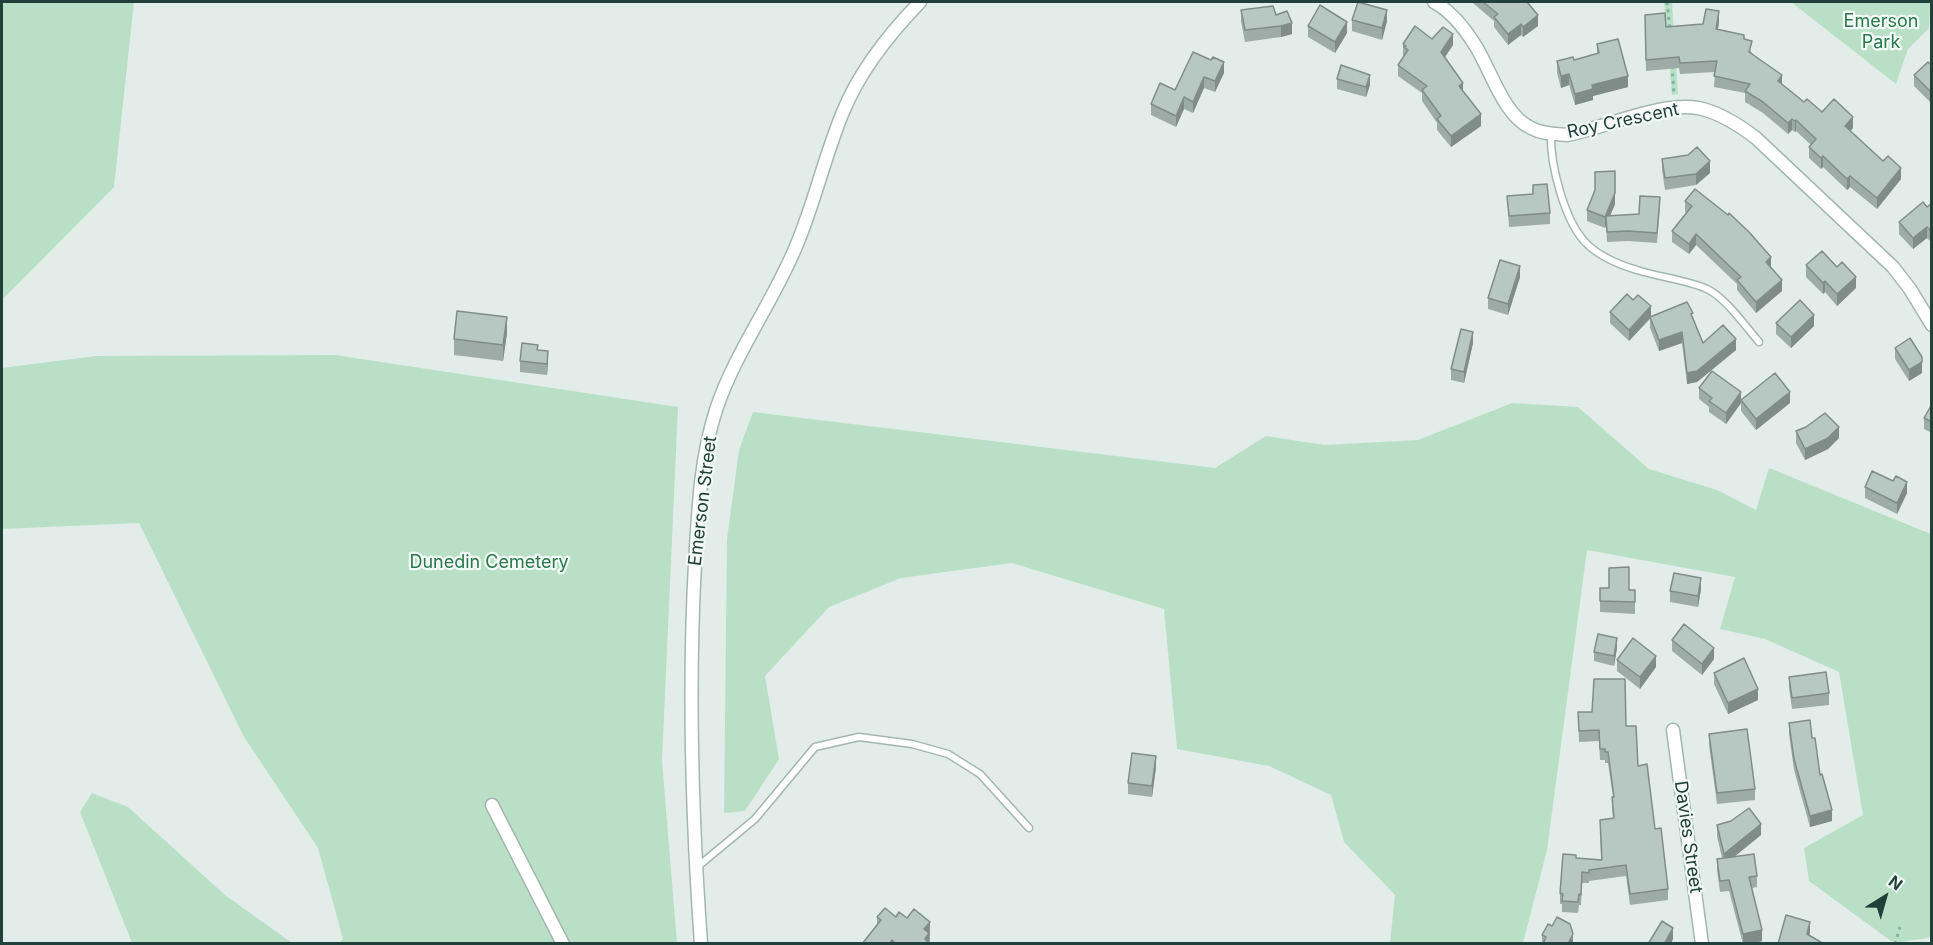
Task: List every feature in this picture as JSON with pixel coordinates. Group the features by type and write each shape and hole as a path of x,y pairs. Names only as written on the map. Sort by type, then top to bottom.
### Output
{"street":[{"name":"Emerson Street","path":"701,944 696,868 692,625 702,481 715,412 734,369 798,243 839,121 854,89 879,49 920,2"},
{"name":"Roy Crescent","path":"1434,2 1454,18 1474,44 1508,106 1515,116 1530,128 1551,134 1567,135 1675,107 1700,108 1739,125 1756,138 1893,267 1910,289 1932,325"},
{"name":"Davies Street","path":"1673,730 1702,944"},
{"path":"492,806 563,944"}],"lane":[{"path":"1551,134 1552,159 1563,198 1577,233 1589,247 1636,270 1708,290 1720,299 1759,342"},
{"path":"696,868 755,819 815,747 859,737 912,744 948,754 980,774 1029,828"}],"path":[{"path":"1668,2 1670,33"},
{"path":"1672,66 1675,107"},
{"path":"1894,944 1900,927"}],"green space":[{"path":"2,2 134,2 114,187 2,300"},
{"path":"1664,2 1672,2 1678,94 1672,95"},
{"name":"Emerson Park","path":"1791,2 1930,2 1929,28 1908,49 1896,84"},
{"name":"Dunedin Cemetery","path":"335,355 678,407 662,761 677,943 339,943 343,939 318,848 244,737 139,523 2,529 2,368 96,356"},
{"path":"1512,403 1578,407 1649,469 1717,490 1756,510 1769,468 1931,534 1931,935 1928,938 1901,942 1891,941 1809,881 1804,848 1863,815 1839,672 1765,639 1720,629 1735,577 1587,550 1547,850 1523,943 1390,943 1395,895 1344,842 1331,795 1269,766 1177,749 1164,609 1012,563 901,578 829,607 765,676 779,759 745,811 724,813 727,539 739,450 753,412 1215,468 1266,436 1324,445 1418,440"},
{"path":"92,793 128,807 225,895 292,943 132,943 80,812"}],"building":[{"path":"1358,2 1387,10 1382,28 1352,20"},
{"path":"1483,2 1527,2 1538,15 1523,27 1521,24 1508,34 1494,17 1498,14"},
{"path":"1320,5 1347,22 1335,42 1308,26"},
{"path":"1273,6 1276,15 1287,11 1292,23 1245,30 1241,10"},
{"path":"1706,9 1719,11 1716,29 1744,35 1744,39 1752,41 1749,52 1782,75 1778,81 1804,102 1807,99 1822,112 1834,99 1853,117 1845,126 1883,161 1888,156 1901,168 1877,198 1850,176 1847,179 1823,156 1821,158 1809,147 1816,139 1796,120 1792,119 1788,123 1763,102 1745,91 1750,84 1714,76 1717,61 1680,63 1679,57 1646,60 1645,15 1665,13 1666,27 1703,24"},
{"path":"1415,26 1432,39 1443,27 1453,34 1441,52 1463,83 1459,86 1481,114 1451,136 1437,119 1441,116 1422,90 1427,86 1398,65 1408,50 1403,44"},
{"path":"1618,39 1628,76 1592,85 1593,89 1575,94 1569,74 1561,76 1557,61 1573,57 1574,60 1599,53 1597,44"},
{"path":"1193,52 1211,60 1213,57 1224,62 1215,81 1204,77 1193,102 1184,97 1176,116 1151,104 1160,83 1175,90"},
{"path":"1928,62 1932,66 1932,93 1914,75"},
{"path":"1341,65 1370,75 1366,87 1337,79"},
{"path":"1697,147 1710,161 1696,174 1665,178 1662,159 1688,155"},
{"path":"1615,171 1615,193 1605,217 1587,210 1595,190 1595,172"},
{"path":"1547,184 1550,213 1509,216 1507,196 1533,194 1533,185"},
{"path":"1695,189 1728,215 1729,213 1771,257 1766,262 1782,280 1756,302 1737,280 1741,277 1696,234 1689,244 1672,231 1692,206 1685,201"},
{"path":"1640,196 1660,197 1657,233 1607,232 1606,216 1639,214"},
{"path":"1923,202 1927,207 1932,203 1932,232 1927,227 1913,238 1899,222"},
{"path":"1822,251 1837,267 1842,262 1856,277 1837,294 1806,265"},
{"path":"1500,260 1520,266 1508,304 1488,298"},
{"path":"1627,294 1633,300 1638,295 1651,306 1629,330 1610,312"},
{"path":"1800,300 1814,315 1791,337 1776,323"},
{"path":"1687,302 1703,343 1723,325 1736,339 1697,371 1687,373 1682,332 1659,340 1650,317"},
{"path":"457,311 507,317 503,345 454,339"},
{"path":"1461,329 1473,332 1464,372 1451,369"},
{"path":"1910,338 1922,357 1922,362 1909,370 1895,348"},
{"path":"522,343 538,345 537,350 548,351 547,364 520,361"},
{"path":"1712,371 1741,392 1726,413 1709,401 1712,398 1699,388"},
{"path":"1775,373 1790,392 1756,419 1741,400"},
{"path":"1932,404 1932,422 1924,418"},
{"path":"1825,413 1839,427 1828,438 1805,449 1796,431 1806,427"},
{"path":"1872,471 1893,481 1896,476 1907,482 1897,503 1865,487"},
{"path":"1629,567 1629,590 1635,590 1635,602 1600,601 1600,588 1609,588 1609,568"},
{"path":"1674,573 1701,578 1698,596 1670,591"},
{"path":"1684,624 1714,648 1702,664 1672,640"},
{"path":"1598,634 1617,638 1614,656 1594,652"},
{"path":"1633,638 1656,656 1640,677 1617,660"},
{"path":"1744,658 1758,689 1728,703 1714,673"},
{"path":"1826,672 1829,693 1792,698 1789,677"},
{"path":"1594,679 1625,679 1626,726 1636,726 1638,766 1647,764 1655,829 1661,828 1668,889 1630,894 1626,865 1589,870 1589,873 1582,872 1581,895 1579,894 1578,902 1562,901 1563,894 1560,893 1563,854 1576,855 1576,858 1602,860 1600,820 1614,818 1612,797 1614,797 1608,752 1600,749 1599,730 1579,731 1578,712 1592,712"},
{"path":"1810,720 1820,775 1822,774 1832,810 1810,816 1794,759 1789,723"},
{"path":"1747,729 1755,789 1717,793 1709,734"},
{"path":"1132,753 1156,756 1152,786 1128,783"},
{"path":"1749,808 1761,824 1724,854 1717,825 1731,821"},
{"path":"1754,854 1757,876 1749,877 1762,930 1743,934 1729,880 1720,881 1717,859"},
{"path":"885,908 896,917 899,912 907,918 914,909 930,922 924,929 929,933 925,939 930,944 896,944 892,940 889,944 862,944 881,920 877,917"},
{"path":"1786,915 1810,922 1807,934 1824,944 1778,944"},
{"path":"1557,917 1570,924 1573,934 1568,944 1543,944 1546,937 1542,935 1548,924 1552,926"},
{"path":"1662,921 1673,928 1664,944 1648,944"}]}
